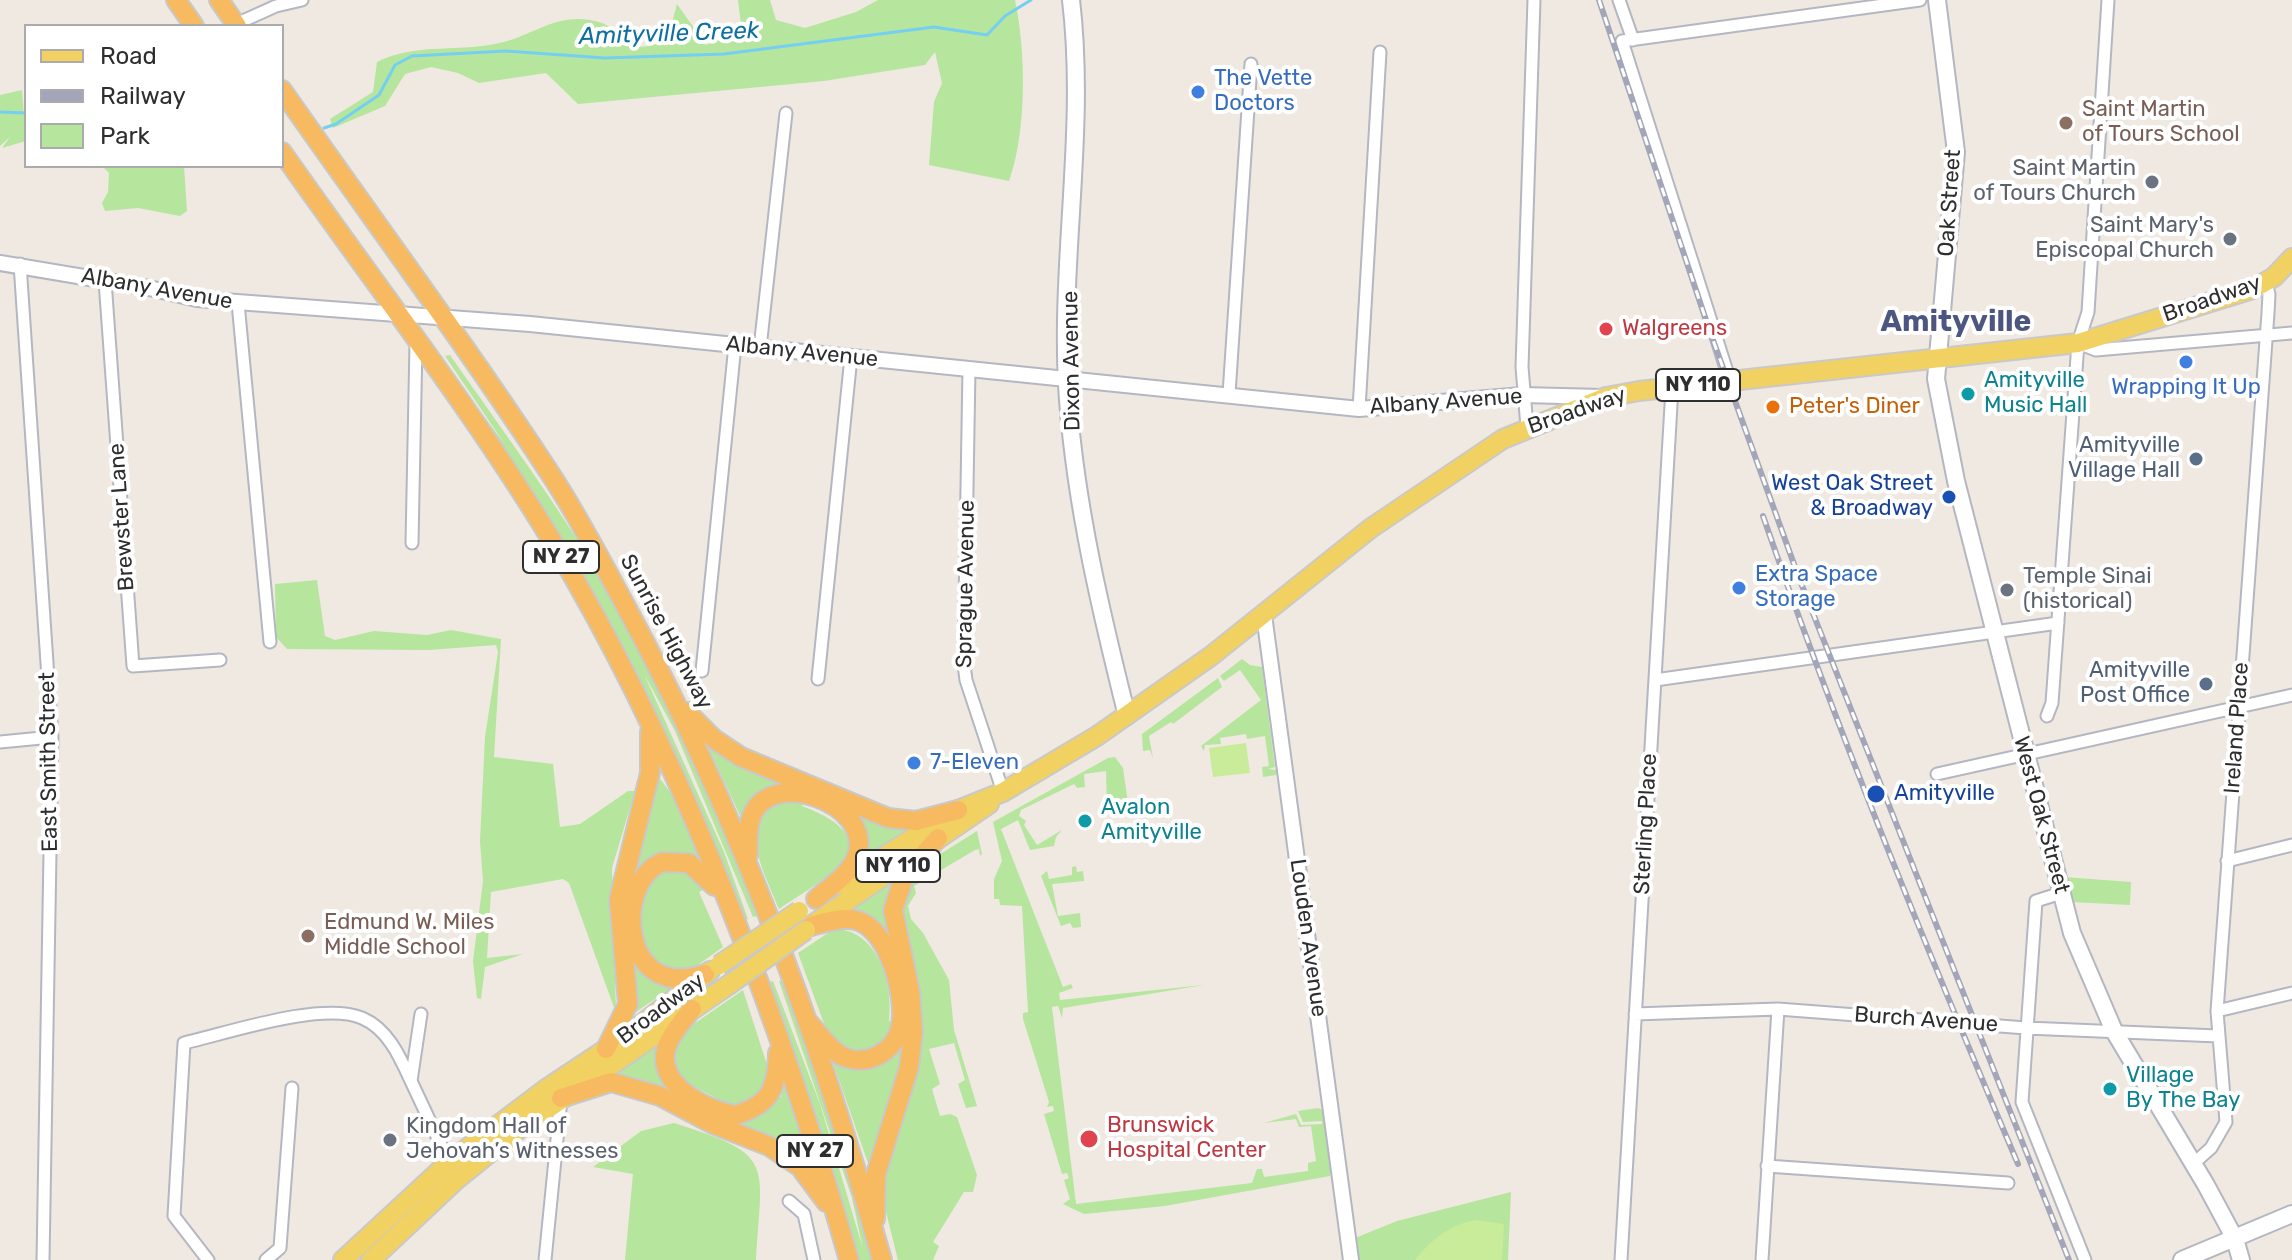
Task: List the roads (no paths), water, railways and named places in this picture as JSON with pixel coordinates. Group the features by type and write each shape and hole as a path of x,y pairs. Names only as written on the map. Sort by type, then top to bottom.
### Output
{"highway":[{"path":"176,0 193,24"},
{"path":"219,0 236,24"},
{"name":"Sunrise Highway","path":"284,93 554,479 674,698 748,862 804,1016 882,1260"},
{"name":"NY 27","path":"284,155 526,500 594,614 650,722 722,894 779,1042 849,1260"},
{"path":"674,698 714,739 741,757 888,818 916,821 958,810"},
{"path":"606,1049 628,1004 619,899 650,773 650,722"},
{"path":"748,862 751,818 768,798 793,792 840,810 855,827 857,854 842,876 816,899"},
{"path":"875,1233 876,1174 909,1067 913,1032 910,991 893,910 900,882 938,838"},
{"path":"712,970 688,980 662,977 642,961 634,937 636,892 646,872 662,862 679,861 700,870 722,894"},
{"path":"804,1016 840,1055 863,1060 875,1058 892,1045 902,1021 891,962 871,929 847,920 809,928"},
{"path":"692,1009 667,1046 668,1073 677,1086 721,1113 735,1115 749,1111 762,1105 774,1091 779,1042"},
{"path":"561,1098 611,1082 660,1096 781,1154 800,1167 836,1216"}],"main road":[{"name":"Dixon Avenue","path":"1071,0 1076,79 1068,376 1082,507 1127,716"},
{"name":"Oak Street","path":"1936,358 1956,152 1937,0"},
{"name":"Broadway","path":"343,1260 449,1162 712,970 816,899 958,810 1003,792 1127,716 1264,615 1371,528 1527,427 1606,397 2078,343 2265,282 2292,258"},
{"name":"West Oak Street","path":"1936,358 1938,390 1952,465 2072,933 2114,1031 2235,1239 2241,1260"},
{"name":"Broadway","path":"371,1260 456,1180 561,1098 938,838 981,812 1003,792"},
{"path":"2182,1260 2292,1214"}],"street":[{"path":"239,24 276,6 302,0"},
{"path":"1527,427 1522,395 1534,0"},
{"path":"1619,0 1627,41 1730,381"},
{"path":"1627,41 1920,0"},
{"path":"2047,716 2052,703 2078,343 2088,314 2108,0"},
{"path":"1359,409 1380,52"},
{"path":"1229,394 1251,64"},
{"path":"760,348 786,113"},
{"name":"Albany Avenue","path":"0,263 20,264 197,299 439,316 969,369 1068,376 1359,409 1522,395 1606,397"},
{"name":"East Smith Street","path":"20,264 52,737 43,1260"},
{"name":"Brewster Lane","path":"105,281 133,666 220,660"},
{"name":"Ireland Place","path":"2193,1164 2211,1148 2226,1122 2217,1011 2269,294 2265,282"},
{"path":"238,303 270,642"},
{"path":"2078,343 2096,350 2292,333"},
{"path":"412,543 416,343"},
{"path":"702,671 735,345"},
{"path":"818,679 851,357"},
{"name":"Sprague Avenue","path":"969,369 964,665 966,680 1003,792"},
{"name":"Sterling Place","path":"1621,1260 1672,388"},
{"name":"Louden Avenue","path":"1264,615 1351,1260"},
{"path":"1655,680 2058,623"},
{"path":"1937,774 2292,695"},
{"path":"0,742 52,737"},
{"path":"2227,861 2292,845"},
{"path":"2061,893 2036,901 2022,1102 2085,1260"},
{"path":"2217,1011 2292,993"},
{"path":"1762,1260 1778,1009"},
{"name":"Burch Avenue","path":"1635,1014 1778,1009 2026,1028 2218,1036"},
{"path":"411,1081 421,1014"},
{"path":"208,1260 174,1216 184,1043 301,1017 353,1016 365,1019 384,1034 411,1081 449,1162"},
{"path":"266,1260 280,1248 292,1088"},
{"path":"545,1260 561,1098"},
{"path":"1767,1166 2008,1183"},
{"path":"789,1201 804,1214 814,1260"}],"waterway":[{"name":"Amityville Creek","path":"324,128 336,124 379,95 395,65 412,56 506,51 605,58 724,54 934,27 987,35 1005,16 1031,0"},
{"name":"Amityville Creek","path":"0,112 24,113"}],"railway":[{"path":"1599,0 1709,329 1799,578 2069,1260"},
{"path":"1763,516 1885,842 2018,1164"}],"place":[{"name":"The Vette Doctors","path":"1198,92"},
{"name":"Saint Martin of Tours School","path":"2066,123"},
{"name":"Saint Martin of Tours Church","path":"2152,182"},
{"name":"Saint Mary's Episcopal Church","path":"2230,239"},
{"name":"Walgreens","path":"1606,329"},
{"name":"Wrapping It Up","path":"2186,362"},
{"name":"Amityville Music Hall","path":"1968,394"},
{"name":"Peter's Diner","path":"1773,407"},
{"name":"Amityville Village Hall","path":"2196,459"},
{"name":"West Oak Street & Broadway","path":"1949,497"},
{"name":"Extra Space Storage","path":"1739,588"},
{"name":"Temple Sinai (historical)","path":"2007,590"},
{"name":"Amityville Post Office","path":"2206,684"},
{"name":"7-Eleven","path":"914,763"},
{"name":"Amityville","path":"1876,794"},
{"name":"Avalon Amityville","path":"1085,821"},
{"name":"Edmund W. Miles Middle School","path":"308,936"},
{"name":"Village By The Bay","path":"2110,1089"},
{"name":"Brunswick Hospital Center","path":"1089,1139"},
{"name":"Kingdom Hall of Jehovah’s Witnesses","path":"390,1140"}],"district":[{"name":"Amityville","path":"1956,322"}]}
